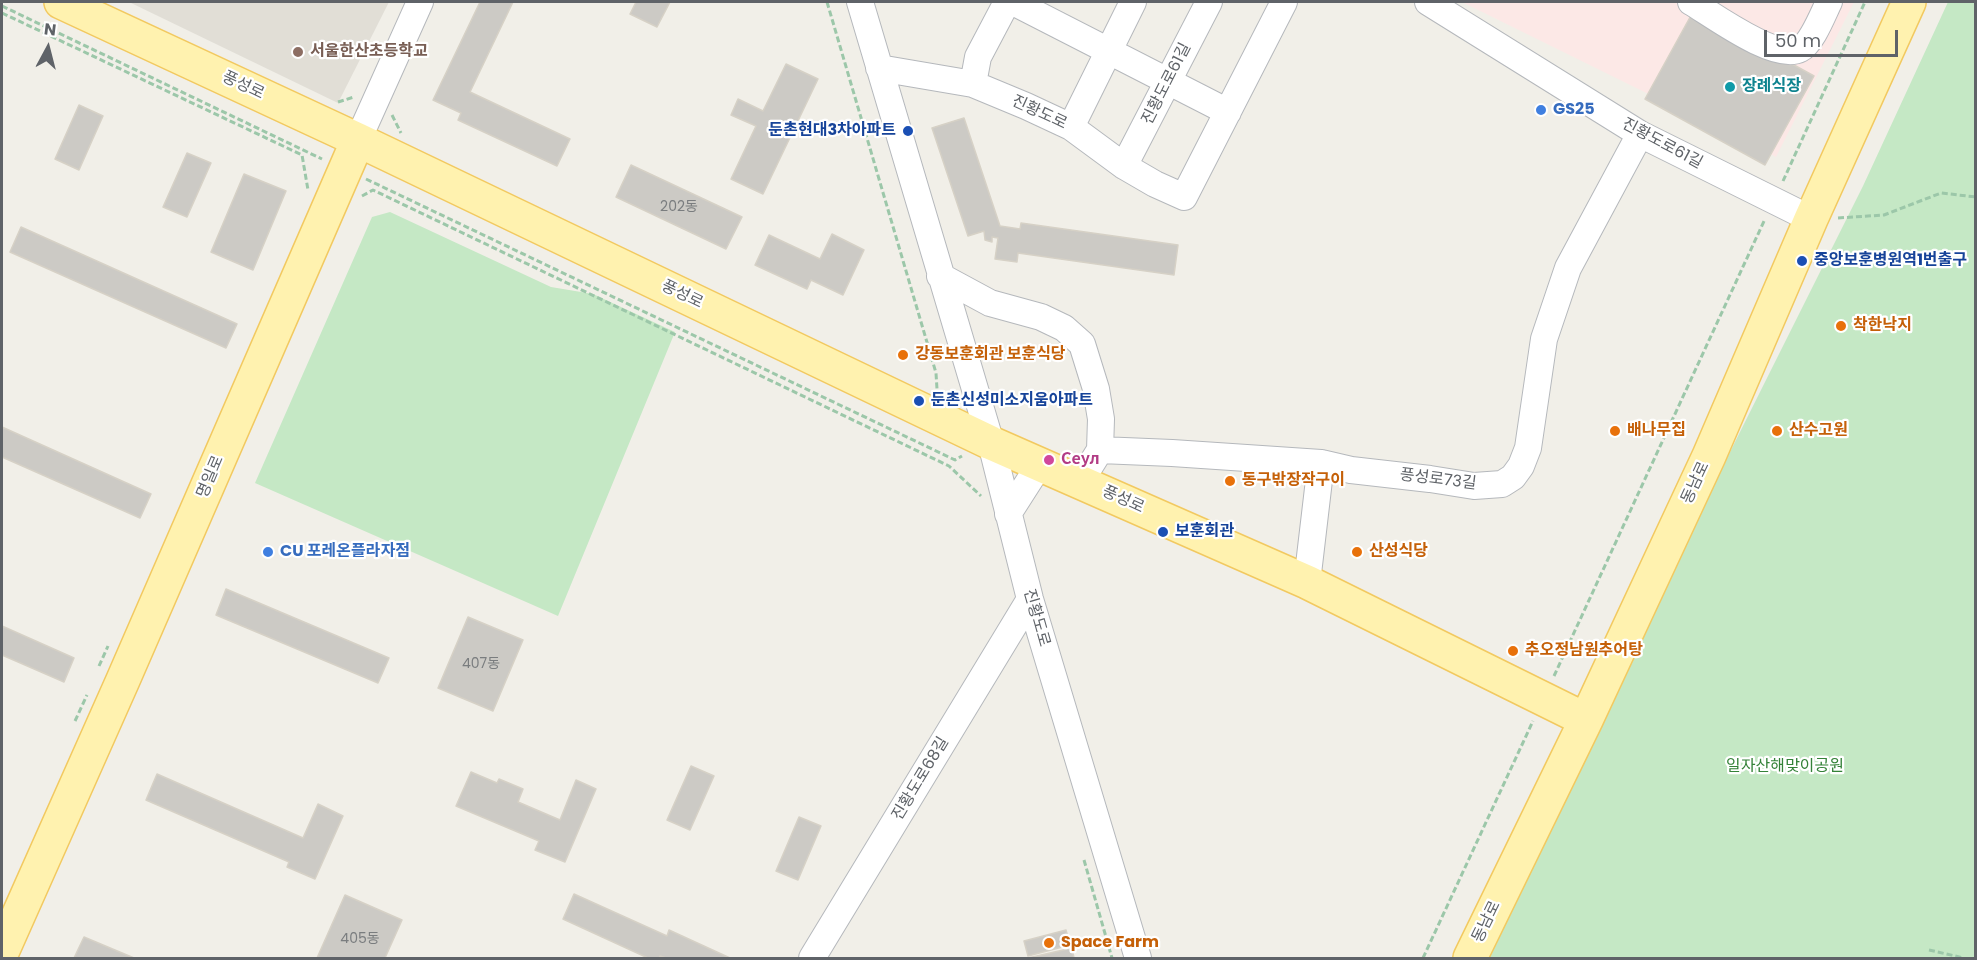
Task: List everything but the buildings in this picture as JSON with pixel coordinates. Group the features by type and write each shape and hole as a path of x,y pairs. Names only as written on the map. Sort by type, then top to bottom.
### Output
{"main road":[{"name":"풍성로","path":"61,2 358,140 991,443 1307,582 1586,720"},
{"name":"동남로","path":"1470,958 1586,720 1709,456 1811,219 1909,2"},
{"name":"명일로","path":"2,952 358,140"}],"street":[{"name":"명일로","path":"358,140 420,2"},
{"name":"진황도로","path":"860,2 991,443 996,510 1030,599 1138,958"},
{"path":"973,84 978,57 1007,2"},
{"path":"1013,2 1228,112 1284,2"},
{"path":"1071,127 1133,2"},
{"name":"진황도로61길","path":"1124,166 1209,2"},
{"name":"진황도로61길","path":"1428,2 1640,134 1811,219"},
{"path":"1691,2 1756,41 1778,51 1789,52 1802,49 1829,2"},
{"name":"진황도로","path":"879,68 973,84 1026,106 1071,127 1124,166 1184,197 1228,112"},
{"name":"풍성로73길","path":"1100,450 1321,463 1351,470 1474,486 1502,484 1513,477 1521,466 1528,448 1544,339 1568,268 1640,134"},
{"path":"940,276 990,303 1041,317 1064,328 1082,344 1096,389 1100,450 1080,482"},
{"path":"1307,582 1321,463"},
{"path":"996,510 1040,464"},
{"name":"진황도로68길","path":"812,958 1030,599"}],"path":[{"path":"827,2 936,373 937,391"},
{"path":"1424,958 1864,2"},
{"path":"2,6 327,161"},
{"path":"2,13 302,155 309,192"},
{"path":"333,104 353,98 359,87"},
{"path":"388,106 403,138"},
{"path":"358,176 955,459 991,443"},
{"path":"359,198 373,190 949,466 996,510"},
{"path":"1811,219 1884,215 1941,193 1976,197"},
{"path":"99,666 109,645"},
{"path":"1083,857 1112,958"},
{"path":"1929,950 1964,958"}],"shaded area":[{"name":"서울한산초등학교","path":"129,2 389,2 338,103"},
{"path":"1462,2 1854,2 1776,157"}],"green space":[{"name":"일자산해맞이공원","path":"1948,2 1975,2 1975,958 1489,958 1593,726 1863,186"},
{"path":"390,212 551,287 593,294 675,332 558,616 255,483 372,217"}],"place":[{"name":"서울한산초등학교","path":"298,52"},
{"name":"장례식장","path":"1730,87"},
{"name":"GS25","path":"1541,110"},
{"name":"둔촌현대3차아파트","path":"908,131"},
{"name":"중앙보훈병원역1번출구","path":"1802,261"},
{"name":"착한낙지","path":"1841,326"},
{"name":"강동보훈회관 보훈식당","path":"903,355"},
{"name":"둔촌신성미소지움아파트","path":"919,401"},
{"name":"배나무집","path":"1615,431"},
{"name":"산수고원","path":"1777,431"},
{"name":"Сеул","path":"1049,460"},
{"name":"동구밖장작구이","path":"1230,481"},
{"name":"보훈회관","path":"1163,532"},
{"name":"CU 포레온플라자점","path":"268,552"},
{"name":"산성식당","path":"1357,552"},
{"name":"추오정남원추어탕","path":"1513,651"},
{"name":"Space Farm","path":"1049,943"}]}
